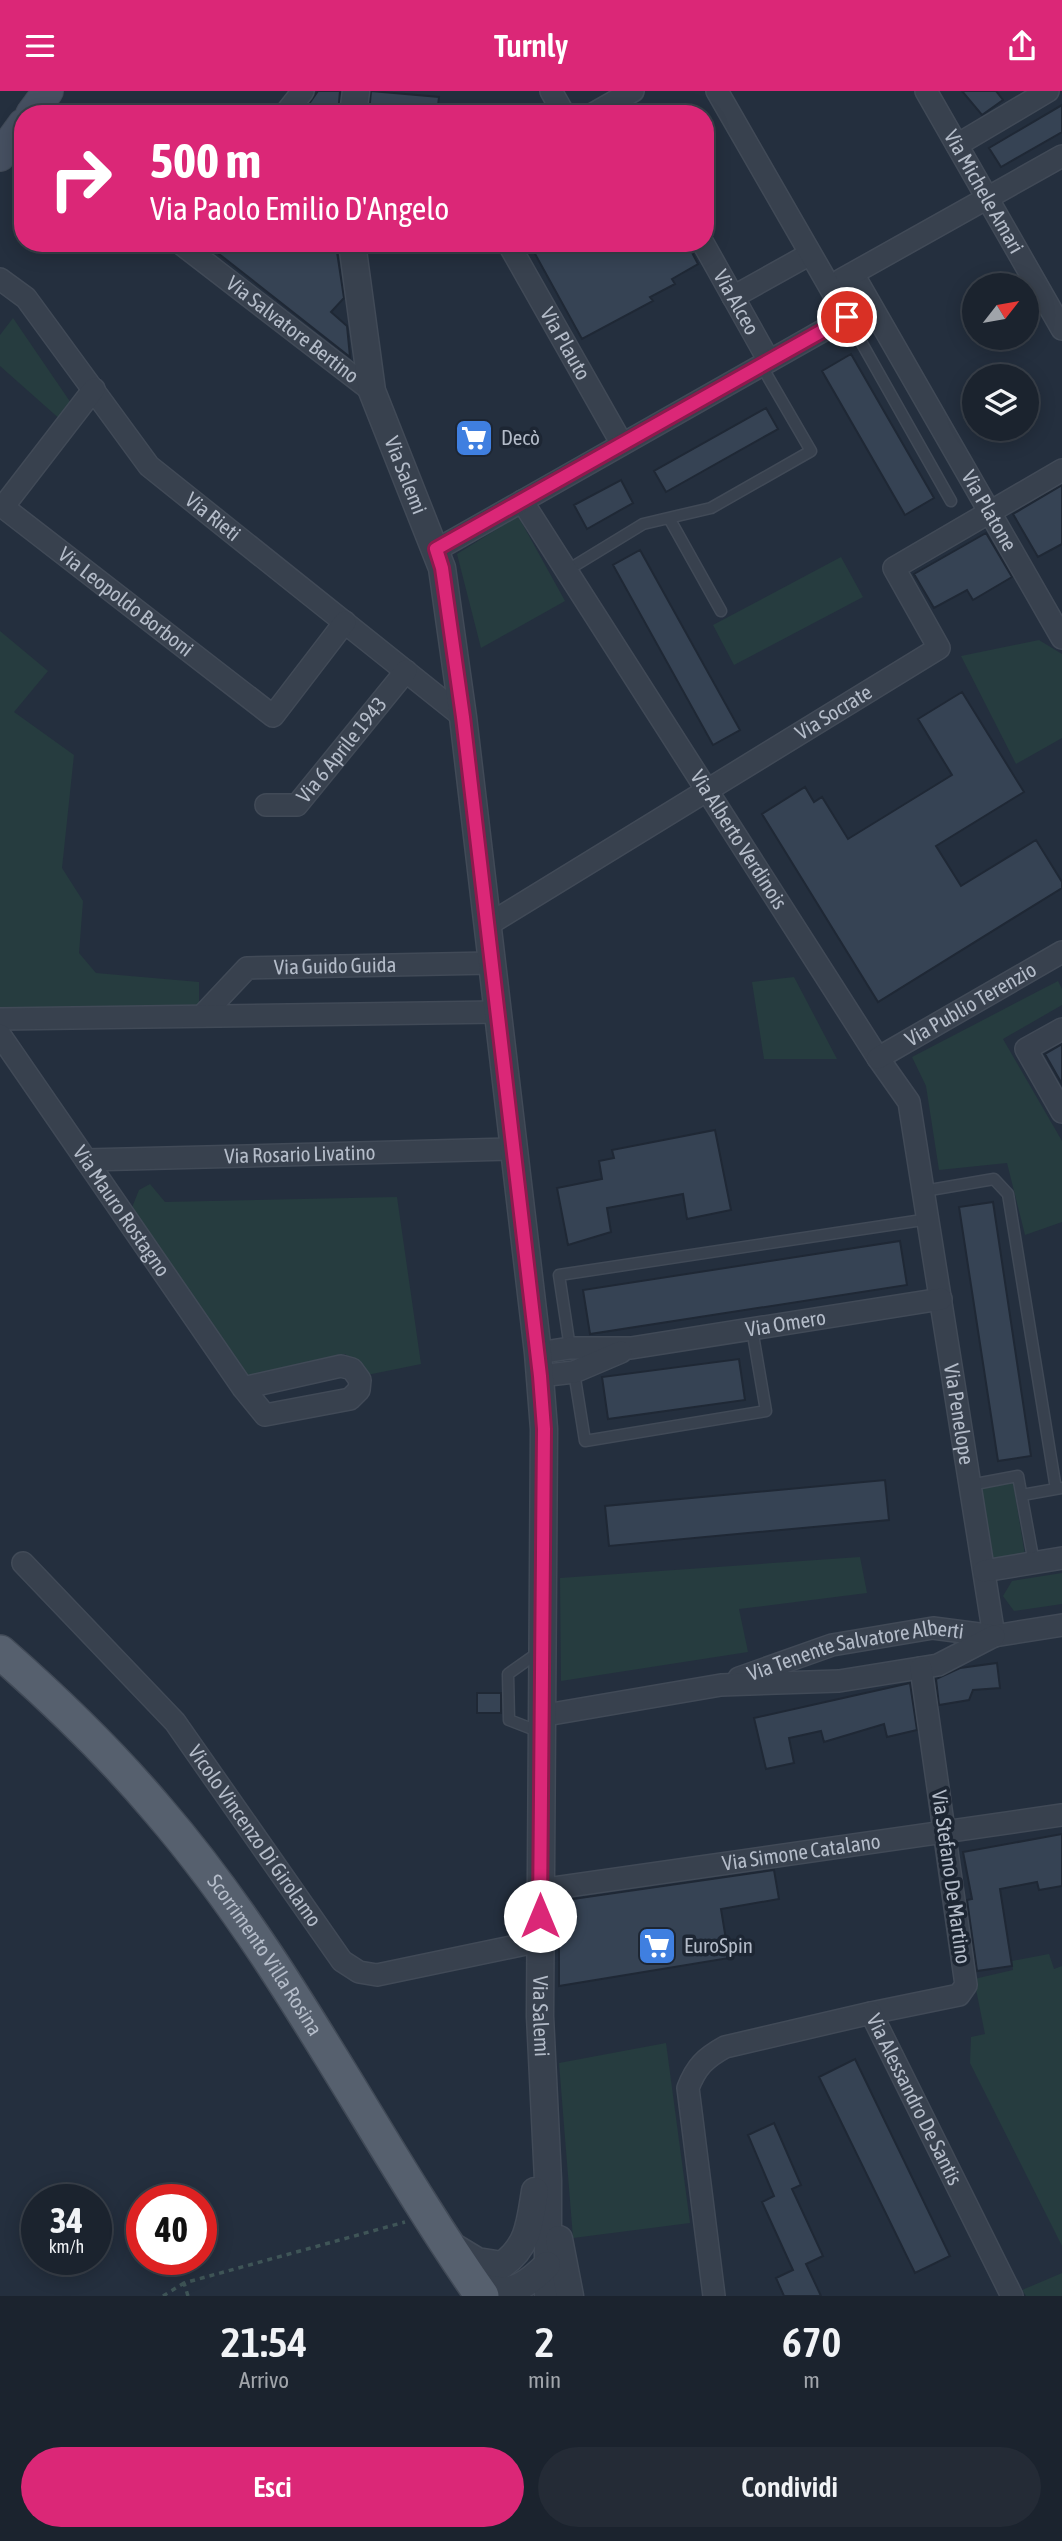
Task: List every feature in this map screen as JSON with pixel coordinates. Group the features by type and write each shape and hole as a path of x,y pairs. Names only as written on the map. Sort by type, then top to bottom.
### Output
{"main road":[{"path":"0,156 14,137"},
{"name":"Scorrimento Villa Rosina","path":"0,1652 115,1763 158,1810 211,1879 278,1976 478,2290"}],"street":[{"path":"292,105 303,91"},
{"path":"436,549 847,317 717,91"},
{"name":"Via Michele Amari","path":"926,91 1062,330"},
{"path":"957,145 1048,91"},
{"path":"829,287 1062,156"},
{"name":"Via Salvatore Bertino","path":"192,252 372,391"},
{"name":"Via Salemi","path":"358,252 372,391 442,568 463,717 539,1364 544,1429 540,1941 544,2130 548,2180 548,2296"},
{"name":"Via Plauto","path":"513,252 622,444"},
{"name":"Via Alceo","path":"708,252 765,363"},
{"path":"733,297 810,254"},
{"name":"Via Platone","path":"853,274 1062,638"},
{"name":"Via Rieti","path":"0,279 26,298 149,466 463,717"},
{"name":"Via Leopoldo Borboni","path":"94,389 3,507 273,716 345,622"},
{"name":"Via Socrate","path":"486,926 939,648 894,568 1062,470"},
{"name":"Via Alberto Verdinois","path":"522,501 878,1058 909,1102 924,1191"},
{"name":"Via 6 Aprile 1943","path":"266,805 297,805 406,671"},
{"name":"Via Publio Terenzio","path":"878,1058 1062,952"},
{"name":"Via Guido Guida","path":"202,1016 247,968 491,963"},
{"path":"0,1019 497,1012"},
{"path":"1062,1029 1026,1049 1062,1112"},
{"name":"Via Mauro Rostagno","path":"0,1035 243,1388 265,1415 350,1399 359,1390 360,1380 352,1369 341,1366 243,1388"},
{"name":"Via Rosario Livatino","path":"86,1160 514,1149"},
{"name":"Via Penelope","path":"924,1191 994,1636"},
{"name":"Via Omero","path":"631,1348 941,1299"},
{"path":"539,1364 570,1348 631,1348"},
{"path":"539,1364 574,1372 631,1348"},
{"path":"984,1571 1062,1558"},
{"name":"Vicolo Vincenzo Di Girolamo","path":"23,1563 175,1722 342,1961 359,1972 377,1975 540,1941"},
{"name":"Via Tenente Salvatore Alberti","path":"540,1724 721,1685 832,1645 933,1628 994,1636 1062,1625"},
{"name":"Via Tenente Salvatore Alberti","path":"721,1685 839,1681 921,1668 937,1665 994,1636"},
{"name":"Via Stefano De Martino","path":"871,2013 959,1995 966,1985 921,1668"},
{"name":"Via Simone Catalano","path":"540,1890 1062,1815"},
{"name":"Via Alessandro De Santis","path":"714,2296 688,2088 694,2071 706,2057 725,2047 871,2013 1012,2296"},
{"path":"447,2243 487,2265 502,2265 517,2255 525,2243 530,2226 544,2130"},
{"path":"548,2180 570,2296"},
{"path":"478,2290 495,2292 521,2287 547,2265"}],"lane":[{"path":"847,317 951,501"},
{"path":"566,571 643,524 710,509 811,451 765,363"},
{"path":"669,518 721,611"},
{"path":"924,1191 994,1179 1008,1193 1059,1489 1022,1495"},
{"path":"570,1348 559,1275 929,1219"},
{"path":"574,1372 585,1441 766,1411 752,1329"},
{"path":"970,1485 1018,1476 1034,1563"}],"path":[{"path":"163,2296 184,2283 429,2215"},
{"path":"184,2283 188,2296"}],"green space":[{"path":"13,318 71,403 62,421 0,366 0,335"},
{"path":"518,516 565,601 481,648 457,554"},
{"path":"841,557 863,597 734,665 713,625"},
{"path":"0,631 48,671 14,712 74,755 62,868 83,901 79,953 96,973 199,982 199,1007 0,1012"},
{"path":"1039,640 1062,654 1062,738 1016,764 961,656"},
{"path":"794,977 837,1059 764,1059 752,982"},
{"path":"1058,981 1062,989 1062,1005 1003,1039 1062,1141 1062,1222 1025,1235 1007,1163 939,1170 926,1086 912,1057"},
{"path":"150,1184 165,1202 397,1197 421,1364 367,1375 345,1354 246,1377 131,1210 139,1190"},
{"path":"1013,1482 1025,1555 989,1561 977,1487"},
{"path":"860,1557 867,1593 739,1609 748,1652 561,1681 560,1578"},
{"path":"1062,1573 1062,1604 1014,1611 1003,1596 1012,1581"},
{"path":"1049,1954 1054,1969 1062,1966 1062,2246 970,2063 971,2037 985,2034 974,1979 1013,1970 1012,1961"},
{"path":"666,2043 690,2223 573,2238 559,2063"},
{"path":"1062,2273 1062,2296 1026,2296 1022,2290"}],"building":[{"path":"318,91 340,91 339,105 308,105"},
{"path":"371,91 439,97 438,105 370,105"},
{"path":"962,91 996,91 1003,100 982,115"},
{"path":"1062,105 1062,132 1001,167 989,148"},
{"path":"216,252 337,252 344,298 331,312 347,326 350,357"},
{"path":"534,252 692,252 698,264 672,279 675,284 650,297 653,301 582,339"},
{"path":"851,354 934,498 905,515 822,371"},
{"path":"766,408 778,429 666,492 654,471"},
{"path":"621,480 633,503 587,529 574,505"},
{"path":"1062,485 1062,544 1038,557 1013,514"},
{"path":"986,533 1012,577 973,600 967,590 934,608 914,574"},
{"path":"640,550 740,730 713,745 613,565"},
{"path":"962,692 1024,792 936,846 961,886 1036,840 1062,882 1062,888 878,1002 762,814 805,787 814,802 822,797 848,839 952,775 918,719"},
{"path":"1062,1044 1062,1084 1045,1054"},
{"path":"715,1130 731,1210 687,1219 683,1194 607,1208 611,1232 568,1245 557,1188 602,1179 599,1161 614,1158 612,1150"},
{"path":"993,1202 1031,1456 998,1461 959,1207"},
{"path":"900,1241 907,1285 590,1334 583,1290"},
{"path":"739,1359 745,1400 608,1419 602,1377"},
{"path":"885,1480 889,1520 609,1546 605,1506"},
{"path":"997,1663 1000,1688 973,1690 969,1700 939,1705 936,1679 960,1668"},
{"path":"910,1683 917,1730 887,1737 884,1724 824,1742 821,1731 789,1738 794,1763 766,1769 754,1718"},
{"path":"477,1693 501,1693 501,1713 477,1713"},
{"path":"1062,1834 1062,1886 1039,1890 1037,1882 1000,1889 1012,1966 977,1971 967,1900 972,1899 963,1852"},
{"path":"774,1870 779,1899 721,1909 729,1958 559,1986 559,1901"},
{"path":"855,2059 950,2256 915,2273 819,2077"},
{"path":"774,2123 801,2185 792,2189 823,2256 806,2264 821,2296 784,2296 776,2278 793,2270 762,2202 774,2196 748,2135"}],"place":[{"name":"Decò","path":"474,438"},
{"name":"EuroSpin","path":"657,1946"}],"route":[{"path":"540,1916 544,1429 540,1376 463,717 442,568 436,549 847,317"}]}
